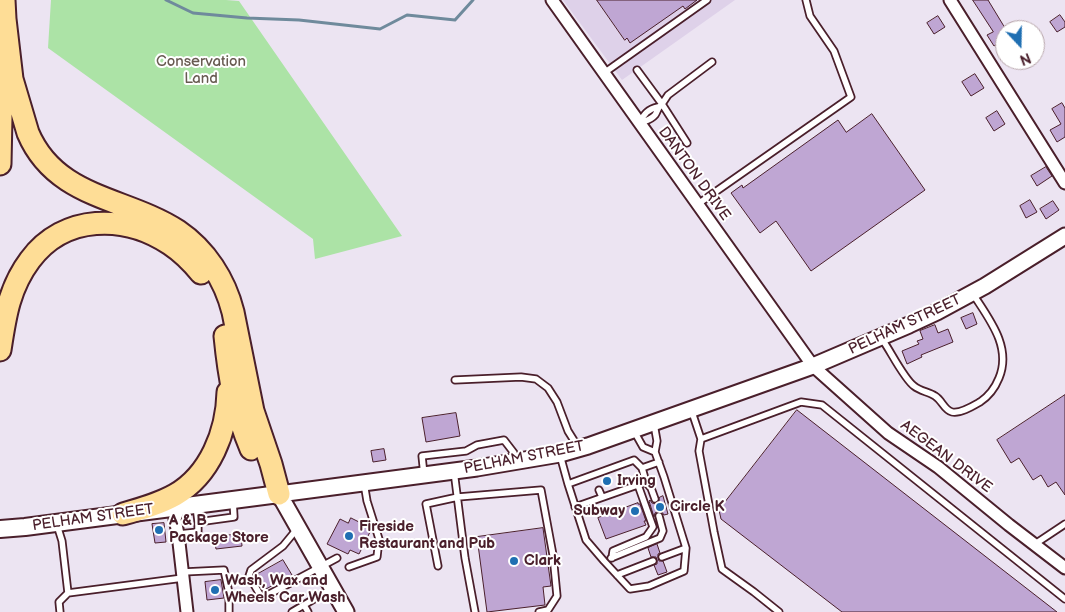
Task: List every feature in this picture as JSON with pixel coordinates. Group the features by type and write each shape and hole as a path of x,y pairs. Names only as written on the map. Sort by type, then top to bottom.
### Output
{"highway":[{"path":"0,164 4,0"},
{"path":"4,0 12,79 28,133 41,157 70,183 178,231 189,239 202,253 221,279 233,312 253,411 279,494"},
{"path":"0,350 7,308 22,272 37,251 58,235 70,229 88,224 108,223 134,227 160,237 192,262 208,284 219,309 225,336 228,370 227,412 217,445 208,462 192,483 174,495 151,506 124,514"},
{"path":"228,370 237,412 255,461 279,494"}],"main road":[{"name":"PELHAM STREET","path":"0,529 279,494"}],"street":[{"name":"DANTON DRIVE","path":"552,0 813,366"},
{"path":"950,0 1065,183"},
{"name":"PELHAM STREET","path":"279,494 517,462 579,449 813,366 881,337 937,312 973,293 1065,236"},
{"name":"AEGEAN DRIVE","path":"813,366 888,433 938,466 1065,568"},
{"path":"279,494 346,612"},
{"path":"187,612 175,519 188,505"}],"lane":[{"path":"604,73 707,0"},
{"path":"698,204 851,97 834,51 810,16 806,0"},
{"path":"640,123 644,114 660,106 668,95 712,62"},
{"path":"637,70 660,106 688,143"},
{"path":"881,337 908,380 915,387 936,396 952,412 958,412 976,404 986,397 998,382 1003,370 1003,357 1002,346 997,333 973,293"},
{"path":"455,380 521,377 536,379 548,388 557,402 568,430 579,449"},
{"path":"701,439 801,402 822,405 1065,599"},
{"path":"691,409 701,439 699,451 722,569 778,612"},
{"path":"560,454 586,540 630,589 649,586 684,571 686,548 655,452 657,441 653,422"},
{"path":"633,429 643,448 655,452"},
{"path":"424,475 422,456 466,451 477,446 504,440 514,453 517,462"},
{"path":"568,484 603,475 634,460 642,468 646,482 651,488 655,499"},
{"path":"642,468 659,462"},
{"path":"622,465 624,471"},
{"path":"454,471 465,558 475,612"},
{"path":"628,481 630,487"},
{"path":"349,568 377,557 379,539 367,501 364,482"},
{"path":"575,507 646,482"},
{"path":"618,484 621,491"},
{"path":"612,558 614,551 646,537 653,527 638,484"},
{"path":"608,488 610,494"},
{"path":"438,566 426,504 458,497 541,490 554,555 557,596 548,610 538,612"},
{"path":"599,490 602,498"},
{"path":"589,494 592,501"},
{"path":"198,522 234,517 232,500"},
{"path":"178,534 198,532 198,522 188,505"},
{"path":"604,561 660,538 664,532 659,516"},
{"path":"56,523 62,541 68,593"},
{"path":"1034,544 1065,524"},
{"path":"298,528 283,546 251,570 249,576 262,598 337,558"},
{"path":"662,557 686,548"},
{"path":"617,575 653,561"},
{"path":"60,612 60,602 68,593 224,570 229,593 229,612"},
{"path":"292,612 333,588"},
{"path":"304,604 308,612"}],"shaded area":[{"path":"563,0 735,0 622,80"}],"green space":[{"name":"Conservation Land","path":"51,0 239,1 402,236 315,259 313,239 48,48"}],"building":[{"path":"597,0 697,0 685,9 683,6 630,43 627,38 625,40"},
{"path":"973,0 988,0 1000,20 995,20 994,46 987,35 993,32"},
{"path":"1060,15 1065,22 1065,27 1057,32 1050,22"},
{"path":"938,16 945,27 934,34 927,23"},
{"path":"975,74 984,88 971,96 962,82"},
{"path":"1062,103 1065,108 1065,137 1057,142 1050,130 1061,124 1052,109"},
{"path":"997,111 1005,124 994,131 986,118"},
{"path":"872,114 925,190 811,271 776,221 760,233 731,193 742,185 743,188 838,120 846,132"},
{"path":"1046,167 1052,176 1037,186 1031,176"},
{"path":"1030,200 1037,212 1026,218 1020,206"},
{"path":"1053,201 1059,210 1046,219 1040,209"},
{"path":"973,313 977,324 966,329 961,318"},
{"path":"935,325 938,333 948,329 953,342 921,355 922,357 907,364 902,351 919,344 917,341 923,339 920,331"},
{"path":"1065,395 1065,495 1056,482 1048,487 1041,475 1033,480 1019,458 1011,463 997,440"},
{"path":"797,410 1057,612 842,612 721,519 719,510"},
{"path":"456,413 460,436 426,442 422,418"},
{"path":"384,449 386,460 373,462 371,451"},
{"name":"Circle K","path":"663,496 668,514 664,515 658,511 654,517 649,501 656,504 659,502 659,498"},
{"name":"Circle K","path":"638,503 640,504 646,525 606,539 598,518"},
{"name":"Fireside Restaurant and Pub","path":"351,518 371,528 359,554 350,550 348,554 327,544 340,519 348,523"},
{"name":"A & B Package Store","path":"164,523 166,542 155,543 152,524"},
{"name":"Clark","path":"543,528 551,586 543,587 545,605 487,612 477,537"},
{"path":"241,534 242,546 216,549 214,537"},
{"path":"657,544 660,553 658,554 659,561 663,561 667,572 658,575 654,565 657,564 656,557 651,557 648,548"},
{"path":"283,560 292,575 266,589 264,585 261,587 256,579 260,577 258,574"},
{"name":"Wash, Wax and Wheels Car Wash","path":"221,580 224,598 207,600 205,582"}],"waterway":[{"path":"166,0 193,13 299,20 380,29 407,15 455,20 473,0"}],"place":[{"name":"Irving","path":"607,481"},
{"name":"Circle K","path":"660,507"},
{"name":"Subway","path":"635,511"},
{"name":"A & B Package Store","path":"159,530"},
{"name":"Fireside Restaurant and Pub","path":"349,536"},
{"name":"Clark","path":"514,561"},
{"name":"Wash, Wax and Wheels Car Wash","path":"215,590"}]}
